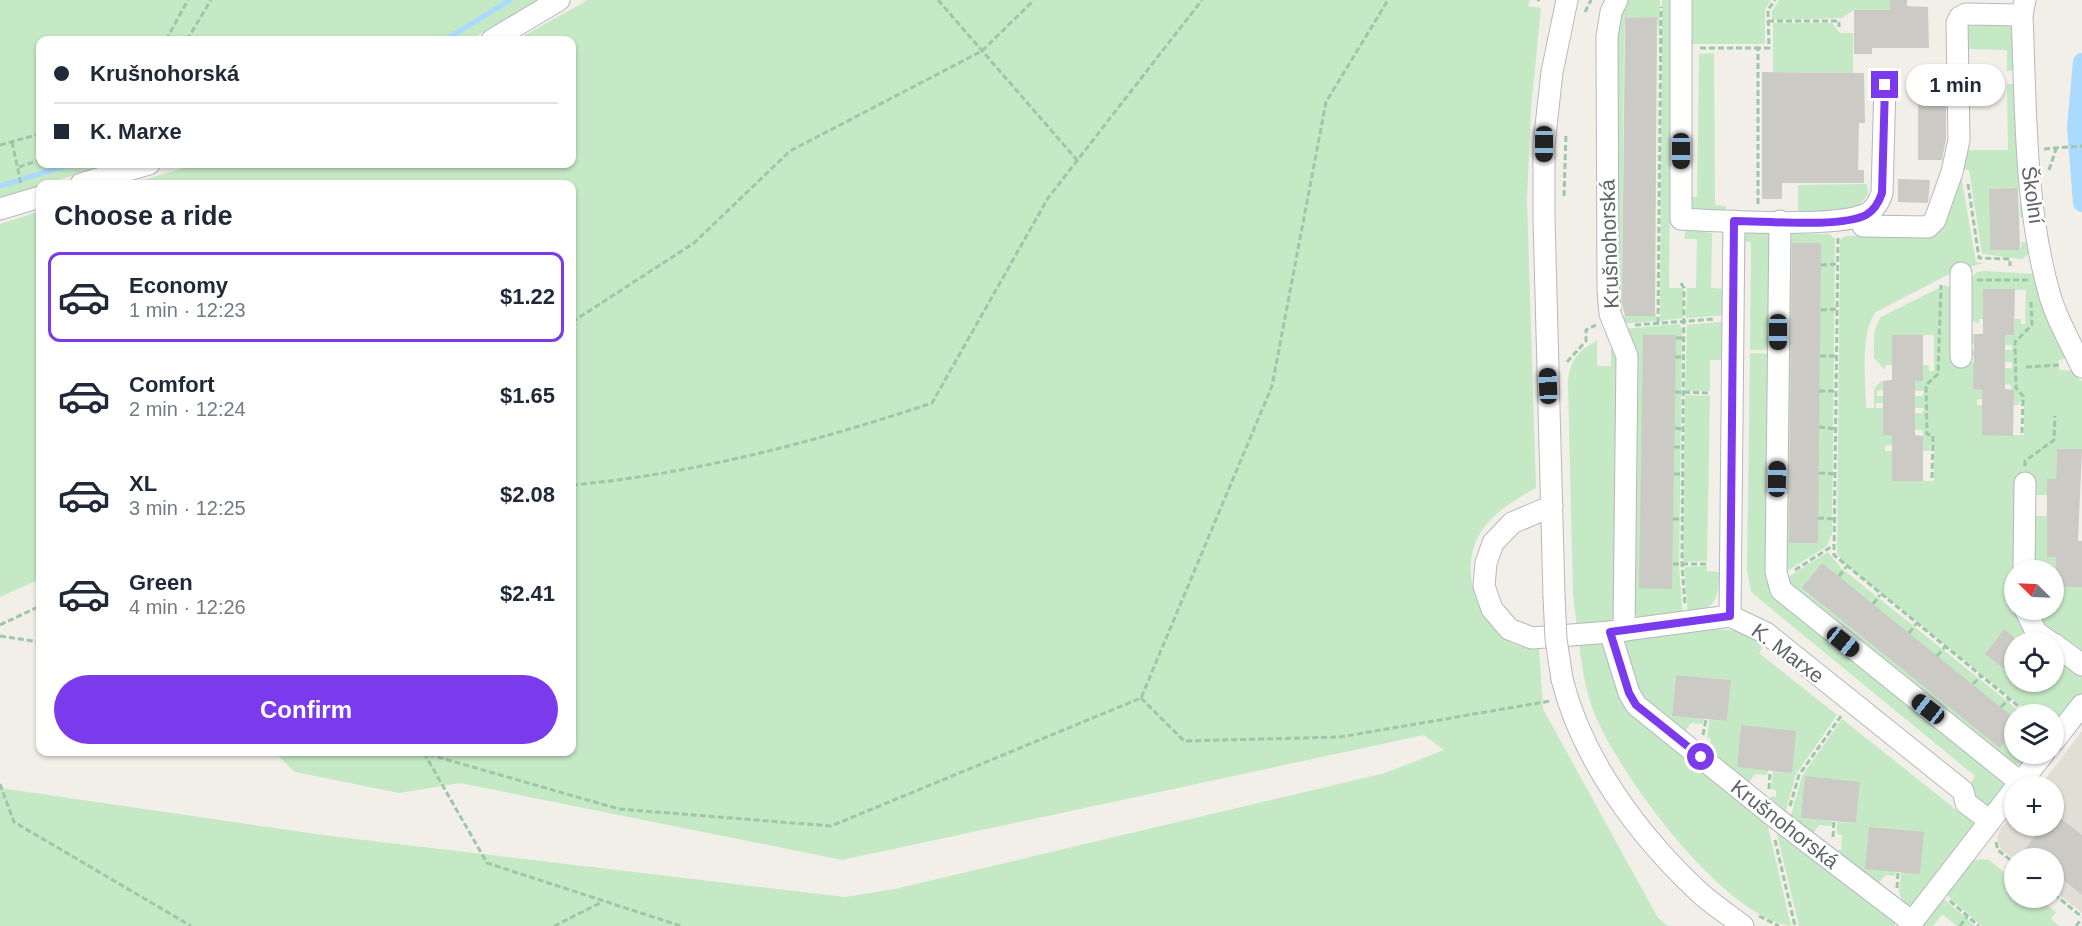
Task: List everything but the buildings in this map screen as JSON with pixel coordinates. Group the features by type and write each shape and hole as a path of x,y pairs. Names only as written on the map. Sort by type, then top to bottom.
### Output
{"street":[{"path":"499,36 559,0"},
{"path":"1567,0 1552,72 1544,144 1554,596 1556,639 1564,688 1580,731 1607,780 1661,855 1701,894 1743,922"},
{"name":"Krušnohorská","path":"1617,0 1611,12 1607,37 1608,290 1613,323 1627,356 1617,631 1629,693 1636,705 1911,924 2004,804"},
{"path":"1681,0 1671,49 1681,219 1780,221 1858,218 1875,208 1882,193 1885,85"},
{"path":"1858,218 1863,226 1928,227 1935,220 1952,172 1959,140 1957,23 1960,16 1966,14 2024,8"},
{"name":"Školní","path":"2024,8 2027,151 2043,264 2051,298 2081,365"},
{"path":"94,180 135,168"},
{"path":"0,209 36,198"},
{"name":"K. Marxe","path":"1734,221 1730,616 1766,633 1963,791 1966,803 1990,821"},
{"path":"1780,221 1776,572 1781,590 2006,776"},
{"path":"1954,279 1961,357"},
{"path":"2024,560 2025,483"},
{"path":"1552,506 1512,523 1493,543 1486,563 1484,586 1492,609 1509,629 1532,638 1617,631 1730,616"},
{"path":"2064,652 2082,665"},
{"path":"2064,728 2082,705"},
{"name":"Krušnohorská","path":"2026,776 2035,764"}],"path":[{"path":"168,36 188,0"},
{"path":"189,36 210,0"},
{"path":"938,0 1077,160"},
{"path":"576,319 694,243 790,151 982,51 1034,0"},
{"path":"576,485 635,479 838,434 932,403 1048,198 1202,0"},
{"path":"436,756 619,808 831,826 1141,698 1272,386 1326,102 1388,0"},
{"path":"1582,17 1591,0"},
{"path":"1661,0 1659,38 1671,49 1769,48 1768,10 1775,0"},
{"path":"1768,21 1839,21 1839,27"},
{"path":"1757,221 1758,48"},
{"path":"1658,323 1658,165 1671,49"},
{"path":"1564,204 1566,124"},
{"path":"0,145 36,135"},
{"path":"12,142 22,187"},
{"path":"2056,149 2082,146"},
{"path":"19,167 36,161"},
{"path":"1952,172 1966,173 1979,258 2010,259 2010,266"},
{"path":"1835,231 1838,234 1838,264 1834,555 2015,704"},
{"path":"1821,265 1838,264"},
{"path":"1932,478 1933,436 1927,434 1926,385 1938,374 1954,279 2031,280"},
{"path":"1681,283 1684,288 1682,565 1686,622"},
{"path":"2022,433 2023,396 2016,388 2015,342 2032,325 2031,291"},
{"path":"1821,310 1837,309"},
{"path":"1566,351 1566,363 1586,341 1586,330 1613,323 1658,323 1711,319"},
{"path":"1676,338 1684,338"},
{"path":"1820,356 1836,356"},
{"path":"1675,357 1684,357"},
{"path":"2026,368 2081,365"},
{"path":"1820,392 1836,391"},
{"path":"1675,392 1710,393"},
{"path":"2025,483 2025,461 2054,440 2055,416"},
{"path":"1819,427 1836,429"},
{"path":"1675,428 1683,429"},
{"path":"1674,447 1683,447"},
{"path":"1819,473 1835,474"},
{"path":"1674,474 1682,474"},
{"path":"1818,518 1834,519"},
{"path":"1673,519 1682,519"},
{"path":"1778,580 1834,545"},
{"path":"1673,564 1707,564"},
{"path":"1839,576 1846,567"},
{"path":"1873,604 1880,595"},
{"path":"0,624 36,608"},
{"path":"1909,633 1916,624"},
{"path":"0,636 36,641"},
{"path":"1937,656 1945,647"},
{"path":"1973,684 1981,676"},
{"path":"1141,698 1184,741 1340,737 1564,688"},
{"path":"2001,707 2009,699"},
{"path":"1785,825 1799,775 1851,702"},
{"path":"424,756 487,863 681,926"},
{"path":"0,784 14,822 191,926"},
{"path":"1768,812 1795,926"},
{"path":"1937,890 1979,926"},
{"path":"554,926 604,901"},
{"path":"2064,903 2081,919 2076,926"},
{"path":"1960,926 1967,916"},
{"path":"1743,922 1779,926"}],"shaded area":[{"path":"2082,731 2082,913 2064,898 2064,848 2004,848 2004,851 1997,838 2004,824 2004,836 2064,836 2064,776 2048,776 2057,764 2064,764 2064,755"}],"green space":[{"path":"0,0 538,0 477,36 36,36 36,168 98,168 59,180 36,180 36,187 0,198"},
{"path":"588,0 1530,0 1528,6 1541,8 1531,109 1527,200 1536,488 1500,511 1482,530 1472,555 1472,581 1480,606 1495,628 1509,642 1539,649 1543,709 1658,918 1668,926 0,926 0,788 330,836 845,897 895,889 1385,773 1444,750 1424,735 842,860 460,783 399,793 295,772 278,756 576,756 576,180 143,180 184,168 576,168 576,36 523,36"},
{"path":"1623,0 1660,0 1660,4 1659,36 1657,18 1625,18 1624,37 1622,316 1654,316 1656,313 1656,321 1620,324 1615,311 1615,25"},
{"path":"1662,0 1672,0 1669,288 1683,288 1683,318 1660,321"},
{"path":"1686,0 1771,0 1765,9 1765,44 1687,44"},
{"path":"1779,0 1890,0 1890,10 1854,10 1842,18 1772,20 1772,11"},
{"path":"1773,23 1832,23 1840,33 1853,33 1853,73 1773,72"},
{"path":"1968,24 2007,24 2015,29 2016,70 2007,71 2007,50 1968,49 1964,37"},
{"path":"1714,53 1715,205 1726,206 1725,212 1692,210 1684,197 1697,197 1699,54"},
{"path":"2007,84 2016,84 2028,218 2020,217 2020,188 1989,189 1990,250 2021,250 2021,242 2033,243 2031,252 2022,259 1982,254 1969,170 1957,169 1961,150 2008,150"},
{"path":"1961,176 1976,262 1984,263 1957,270 1876,312 1867,332 1865,344 1866,408 1874,408 1874,389 1882,380 1883,390 1877,391 1877,396 1883,396 1883,403 1876,403 1876,408 1883,408 1883,435 1892,435 1892,445 1885,446 1885,451 1892,451 1892,481 1934,481 1934,445 1930,445 1930,451 1923,451 1923,430 1915,430 1915,413 1923,413 1924,408 1915,408 1915,396 1923,396 1924,391 1915,391 1915,381 1923,380 1923,365 1929,365 1929,371 1934,371 1934,335 1892,335 1892,365 1885,365 1885,370 1874,358 1874,337 1881,317 1945,285 1951,288 1969,336 1974,334 1974,344 1969,344 1969,350 1974,350 1974,356 1969,356 1969,362 1974,362 1973,389 1982,390 1982,399 1977,400 1977,405 1982,405 1982,435 2024,435 2024,401 2020,401 2019,405 2014,405 2011,385 2005,384 2005,368 2012,368 2012,362 2005,362 2005,350 2012,350 2012,345 2005,345 2005,335 2014,335 2015,319 2021,319 2021,324 2025,324 2026,290 1984,289 1983,319 1979,319 1979,324 1968,319 1968,282 1977,272 1984,271 2036,274 2069,356 2058,361 2059,370 2072,371 2082,382 2082,449 2057,449 2056,479 2047,479 2047,495 2034,495 2017,560 2004,560 2004,620 2025,621 2032,632 2008,632 2004,629 1985,654 2004,669 2004,692 2064,692 2064,661 2082,672 2082,697 2064,719 2064,704 2019,704 1845,564 1837,554 1840,240 1846,236 1936,236"},
{"path":"1867,184 1868,194 1854,208 1828,214 1798,213 1798,185"},
{"path":"36,212 36,581 0,597 0,224"},
{"path":"1686,229 1712,233 1711,288 1726,289 1727,315 1686,318 1687,288 1696,288 1697,239 1684,239"},
{"path":"1742,231 1772,231 1775,350 1750,350 1751,242 1740,241"},
{"path":"1784,234 1829,234 1835,239 1832,533 1827,546 1781,575"},
{"path":"1727,321 1728,360 1710,360 1710,391 1685,391 1687,325"},
{"path":"1679,324 1682,329 1679,567 1683,616 1640,620 1630,607 1622,329"},
{"path":"1597,341 1597,366 1611,366 1611,341 1618,345 1617,612 1608,624 1577,629 1573,594 1568,381 1576,357"},
{"path":"1750,353 1774,354 1774,578 2004,780 2004,789 1989,808 1977,806 1968,788 1975,776 1751,592 1747,570"},
{"path":"1685,395 1710,396 1707,561 1683,562"},
{"path":"2047,516 2047,556 2056,557 2056,560 2029,560 2032,518"},
{"path":"1828,552 1841,568 2011,704 2004,704 2004,764 2031,764 2005,765 1783,580"},
{"path":"1707,566 1707,571 1719,572 1716,596 1710,606 1688,615 1684,567"},
{"path":"2064,587 2082,587 2082,659 2064,645 2064,632 2046,632 2034,620 2064,620"},
{"path":"1717,629 1737,631 1765,643 1759,653 1837,715 1796,774 1784,818 1770,801 1771,796 1776,797 1776,790 1771,789 1773,771 1741,726 1737,767 1768,770 1767,775 1755,774 1748,784 1707,754 1705,746 1710,746 1711,739 1707,738 1709,720 1727,721 1731,680 1676,675 1672,716 1704,719 1703,724 1691,723 1683,734 1639,700 1623,645 1624,640"},
{"path":"1597,642 1604,646 1627,698 1765,814 1791,926 1764,916 1734,897 1704,870 1675,838 1624,768 1593,710 1586,685 1579,644"},
{"path":"1842,719 1959,812 1963,807 1980,824 1916,905 1904,905 1899,892 1901,872 1896,872 1895,876 1886,875 1877,885 1836,853 1836,850 1841,850 1842,835 1837,834 1837,822 1856,823 1860,782 1801,818 1832,821 1832,826 1819,825 1812,835 1789,822 1802,776"},
{"path":"1774,822 1895,919 1895,926 1799,926"},
{"path":"1989,860 2004,872 2004,908 2051,908 2056,912 2051,919 2059,926 1982,926 1946,892 1971,861"},
{"path":"1941,897 1975,926 1957,926 1942,914 1933,926 1914,926"}],"waterway":[{"path":"452,36 510,0"},
{"path":"2082,62 2076,127 2082,203"},
{"path":"0,186 58,168"}],"route":[{"path":"1701,757 1636,705 1629,693 1610,632 1730,616 1734,221 1838,220 1858,218 1875,208 1882,193 1885,85"}]}
